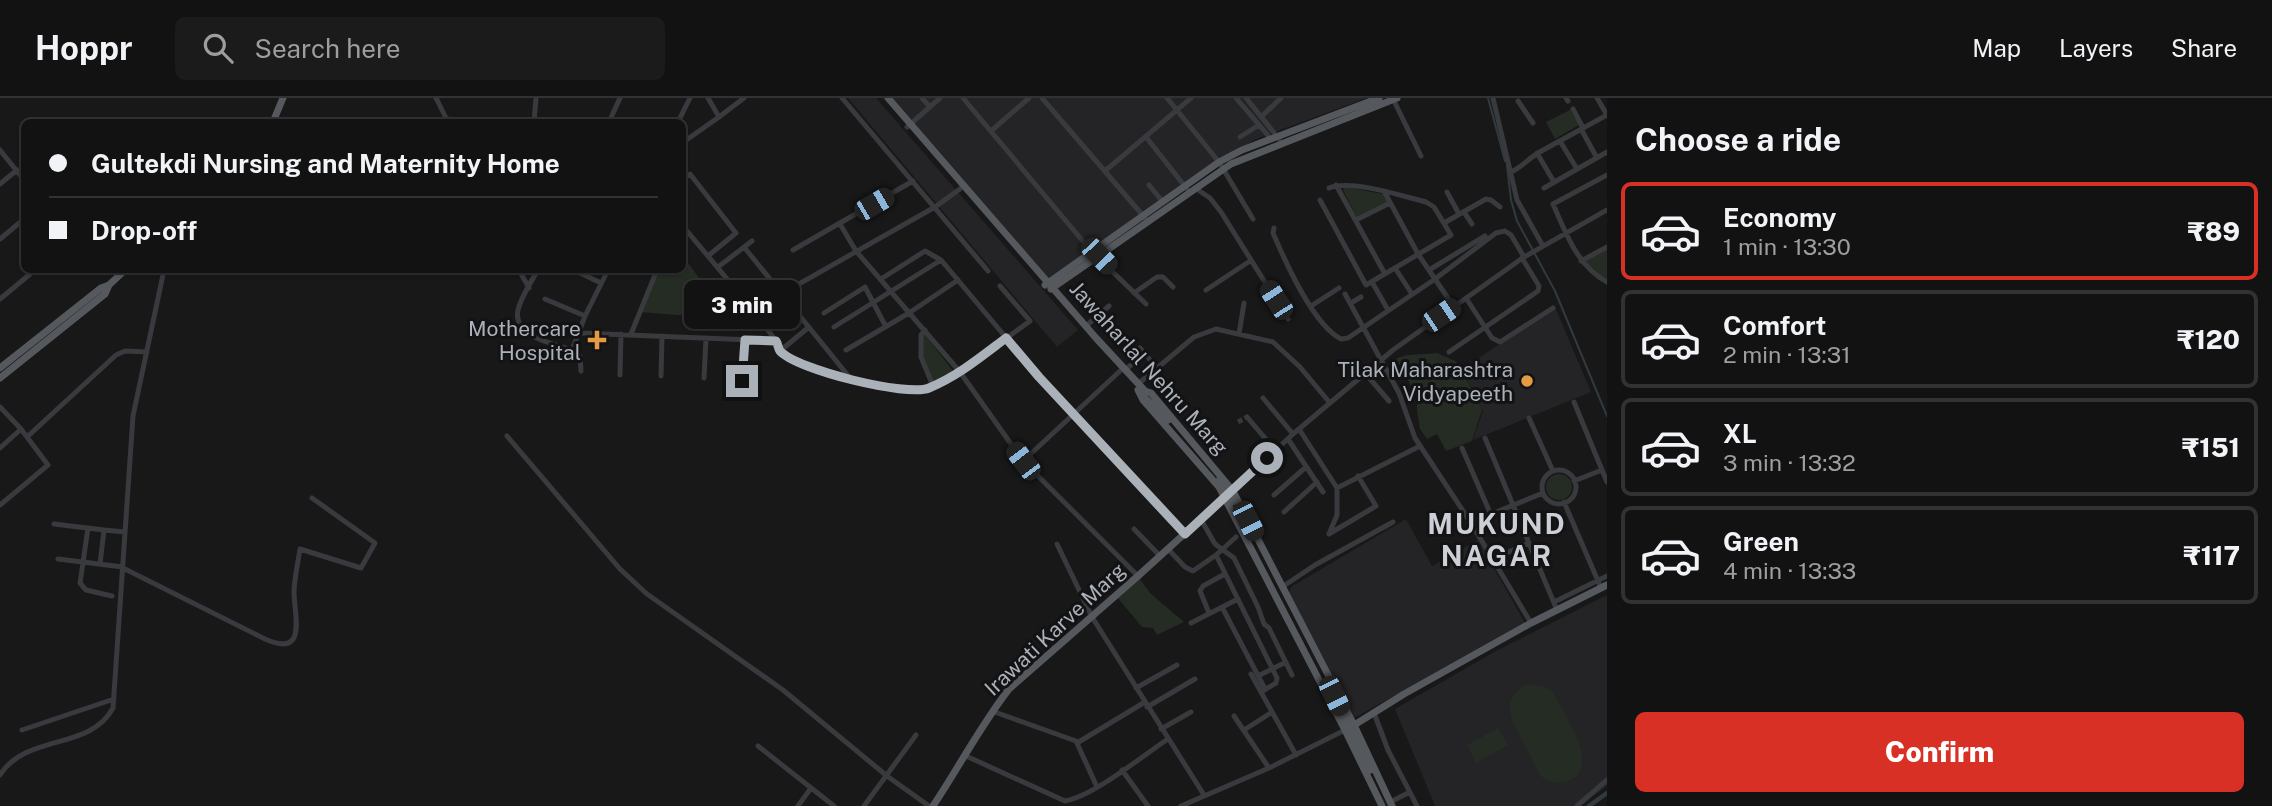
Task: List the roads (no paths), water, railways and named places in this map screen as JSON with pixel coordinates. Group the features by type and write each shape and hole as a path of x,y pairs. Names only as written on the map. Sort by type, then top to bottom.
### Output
{"main road":[{"path":"273,119 283,98"},
{"name":"Jawaharlal Nehru Marg","path":"882,98 909,125"},
{"name":"Jawaharlal Nehru Marg","path":"888,98 1049,287 1143,393 1151,393 1233,491 1354,725 1388,805"},
{"path":"1049,287 1221,165 1379,98"},
{"path":"1276,141 1395,99"},
{"path":"1145,219 1163,202 1190,189"},
{"path":"0,368 122,273"},
{"path":"0,378 105,294 109,285"},
{"name":"Jawaharlal Nehru Marg","path":"1049,287 1123,371 1138,384 1143,400 1214,480 1345,730 1388,805"},
{"path":"1143,393 1215,472 1230,496 1388,805"},
{"name":"Irawati Karve Marg","path":"931,806 967,756 992,711 1009,689 1224,497"},
{"path":"1345,730 1602,584"}],"street":[{"path":"436,98 446,119"},
{"path":"534,119 536,98"},
{"path":"610,119 620,98"},
{"path":"680,119 690,98"},
{"path":"708,98 719,117"},
{"path":"686,140 744,98"},
{"path":"842,98 988,271"},
{"path":"922,98 930,107"},
{"path":"909,125 940,98"},
{"path":"963,98 1096,254 1146,304"},
{"path":"991,131 1029,98"},
{"path":"1042,98 1145,219"},
{"path":"1167,98 1221,165 1253,219"},
{"path":"1105,171 1191,98"},
{"path":"1237,98 1276,141"},
{"path":"1246,98 1276,141"},
{"path":"1261,117 1280,98"},
{"path":"1493,98 1517,200 1541,247"},
{"path":"1511,168 1522,166 1537,153 1606,118 1597,98"},
{"path":"1395,99 1421,156"},
{"path":"1517,101 1533,123"},
{"path":"1573,109 1597,158"},
{"path":"1240,137 1259,125"},
{"path":"1146,137 1190,189 1210,198 1221,212 1288,319"},
{"path":"1560,141 1577,169"},
{"path":"0,150 21,176"},
{"path":"1544,187 1607,152"},
{"path":"1537,153 1554,182"},
{"path":"0,184 17,170"},
{"path":"686,176 690,174 736,233 708,256"},
{"path":"1607,175 1553,204 1581,261 1607,282"},
{"path":"793,250 913,181"},
{"path":"1149,185 1163,202"},
{"path":"1336,185 1385,274"},
{"path":"1320,200 1366,285 1451,235 1434,207 1426,202 1336,185 1329,188"},
{"path":"753,310 935,208 963,188"},
{"path":"1447,192 1472,224"},
{"path":"1385,193 1418,254 1454,307"},
{"path":"1444,223 1489,199 1500,207"},
{"path":"1356,220 1390,202"},
{"path":"1224,497 1287,439 1382,359 1524,257 1607,210"},
{"path":"0,239 21,222"},
{"path":"840,224 856,251 960,372 1023,461 1138,576"},
{"path":"1274,228 1273,233 1288,268 1311,306 1334,336 1341,340 1348,338 1435,279 1496,233 1505,231 1511,235 1539,286 1538,290 1449,352"},
{"path":"686,230 753,310 776,341 780,351 808,368 901,390 919,390 933,386 960,372 1030,321 1000,286"},
{"path":"1429,270 1485,236"},
{"path":"718,267 752,241"},
{"path":"744,247 850,378"},
{"path":"1581,261 1607,247"},
{"path":"881,279 925,251 934,254 1074,416 1185,534"},
{"path":"834,327 941,260"},
{"path":"1206,290 1250,261"},
{"path":"1395,268 1412,294"},
{"path":"0,299 31,273"},
{"path":"0,775 25,751 81,734 107,719 113,708 133,416 163,273"},
{"path":"521,273 529,288"},
{"path":"536,273 518,310 522,326 531,335 572,350 580,356 581,371"},
{"path":"580,273 601,283"},
{"path":"572,350 606,273"},
{"path":"631,334 656,273"},
{"path":"1134,293 1157,277 1163,277 1173,287"},
{"path":"846,349 909,313 958,280"},
{"path":"1372,282 1388,310"},
{"path":"824,313 865,287 886,325"},
{"path":"1311,306 1339,288"},
{"path":"1345,294 1399,393 1420,446 1531,623"},
{"path":"1351,303 1361,297"},
{"path":"1466,298 1492,338 1500,342 1553,308"},
{"path":"545,299 585,316"},
{"path":"1239,334 1244,303"},
{"path":"1086,326 1109,306"},
{"path":"780,351 809,327"},
{"path":"925,330 921,335 920,354 933,386"},
{"path":"1138,384 1203,332 1216,330 1273,342 1300,367 1330,403"},
{"path":"579,334 776,341"},
{"path":"620,374 621,334"},
{"path":"661,376 662,336"},
{"path":"704,378 706,338"},
{"path":"742,381 745,340"},
{"path":"27,437 116,355 125,351 147,352"},
{"path":"1023,461 1142,351 1157,368"},
{"path":"1365,373 1389,401"},
{"path":"1263,398 1293,434"},
{"path":"1574,402 1607,482"},
{"path":"0,407 21,429 48,465 0,505"},
{"path":"1247,417 1275,450"},
{"path":"1529,418 1553,471"},
{"path":"0,448 21,429"},
{"path":"1299,429 1337,488 1337,515 1329,535 1376,506 1358,476"},
{"path":"507,436 620,569 648,594 783,690 887,776 931,806"},
{"path":"1485,438 1557,610"},
{"path":"1287,439 1323,492"},
{"path":"1337,488 1420,446"},
{"path":"1462,448 1491,515"},
{"path":"1274,495 1306,467"},
{"path":"1574,481 1602,470"},
{"path":"1553,471 1565,472 1574,481 1574,494 1564,502 1552,502 1543,493 1543,480 1553,471"},
{"path":"1284,512 1317,482"},
{"path":"1477,520 1543,493"},
{"path":"58,559 123,567 265,639 279,645 286,644 293,640 298,625 294,593 300,549 361,568 375,543 312,498"},
{"path":"1564,502 1602,584"},
{"path":"1282,587 1315,565 1393,522"},
{"path":"1203,523 1277,681 1263,690"},
{"path":"54,524 125,532"},
{"path":"88,528 80,583 82,587 112,596"},
{"path":"1134,529 1160,556"},
{"path":"100,564 104,530"},
{"path":"1168,549 1189,570 1197,569 1236,537"},
{"path":"1493,559 1529,543"},
{"path":"1057,544 1092,617 1205,795"},
{"path":"1218,553 1234,558 1264,624 1269,628 1292,675"},
{"path":"1209,613 1200,591 1203,586 1225,574"},
{"path":"1554,601 1602,584 1607,576"},
{"path":"1232,588 1246,581"},
{"path":"1191,623 1252,594"},
{"path":"1222,607 1272,712 1296,755"},
{"path":"1238,638 1264,624"},
{"path":"1254,675 1273,670 1286,662"},
{"path":"1136,688 1177,665"},
{"path":"1077,743 1195,679"},
{"path":"22,730 114,699"},
{"path":"992,711 1066,736 1077,743 1097,787"},
{"path":"1161,729 1191,712"},
{"path":"1244,730 1272,712"},
{"path":"1374,713 1388,750 1417,806"},
{"path":"1234,716 1269,768"},
{"path":"1181,806 1269,768 1345,730"},
{"path":"864,806 916,735"},
{"path":"967,756 1065,801 1075,799 1097,787 1168,739"},
{"path":"758,746 834,806"},
{"path":"1122,770 1147,806"},
{"path":"1577,806 1607,780"},
{"path":"798,806 811,788"},
{"path":"1388,805 1410,792"}],"waterway":[{"path":"1488,98 1505,161"},
{"path":"1507,166 1511,200 1517,221 1555,291 1607,416"},
{"path":"1589,806 1607,793"}],"tunnel":[{"path":"1238,422 1247,417"}],"place":[{"name":"Mothercare Hospital","path":"597,340"},
{"name":"Tilak Maharashtra Vidyapeeth","path":"1527,381"}],"district":[{"name":"MUKUND NAGAR","path":"1497,539"}]}
